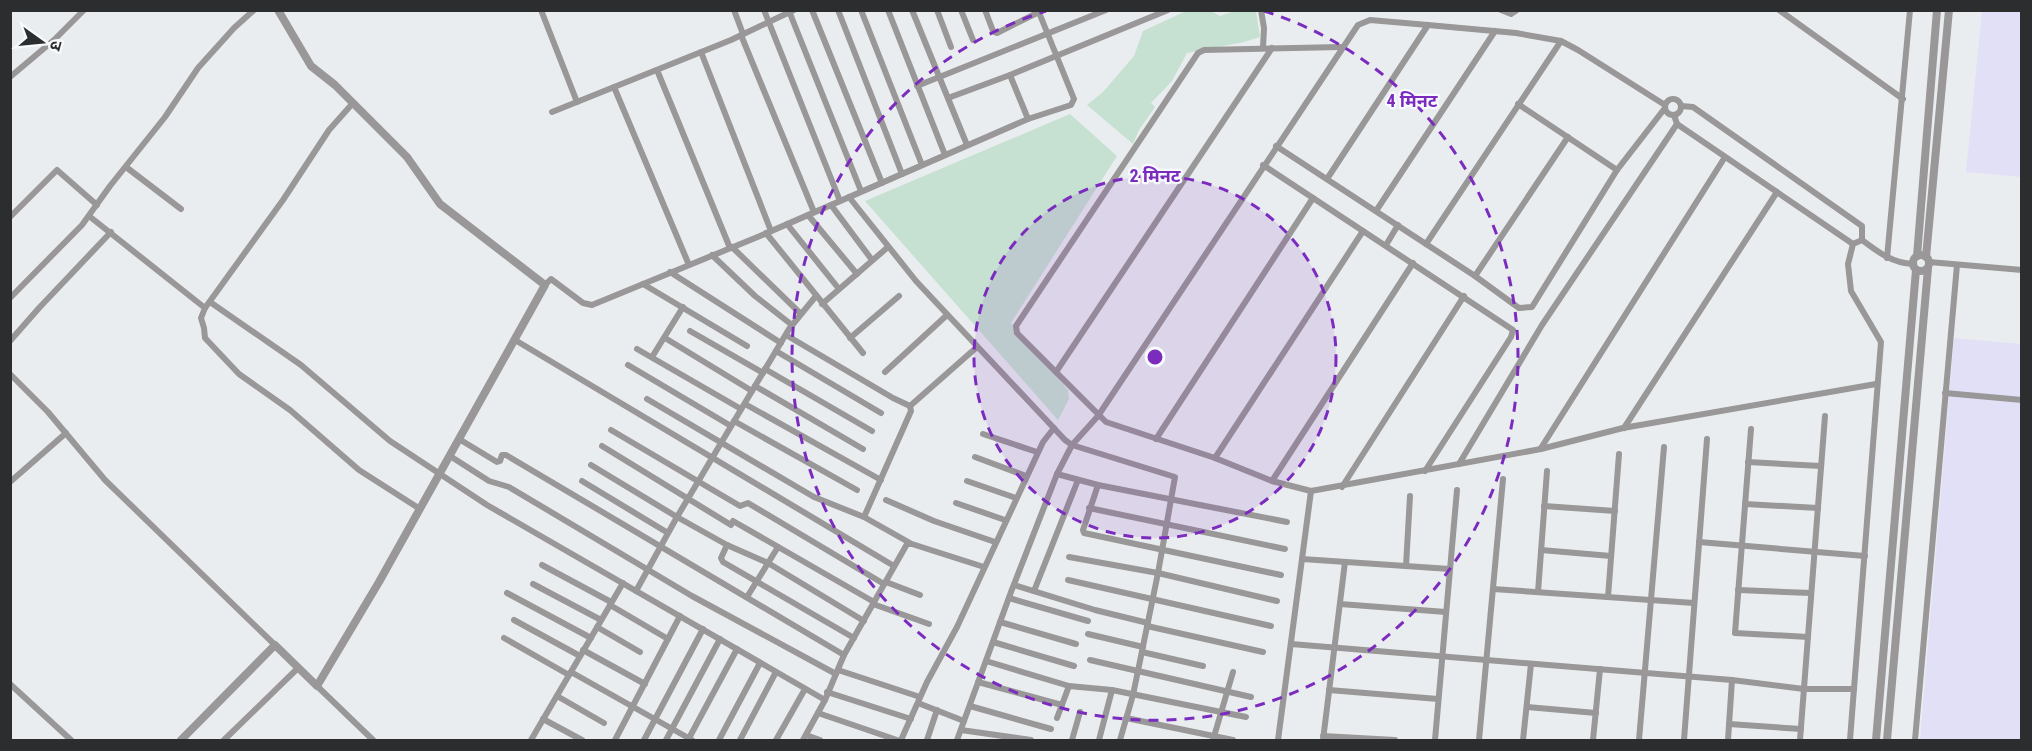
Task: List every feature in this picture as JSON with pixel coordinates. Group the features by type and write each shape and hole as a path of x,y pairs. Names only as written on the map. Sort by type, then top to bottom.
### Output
{"street":[{"path":"10,77 54,40 84,10"},
{"path":"10,298 73,235 165,117 206,58 254,10"},
{"path":"278,10 311,66 335,85 406,157 440,204 546,285"},
{"path":"541,10 577,102"},
{"path":"734,10 811,214 857,274"},
{"path":"764,10 840,201"},
{"path":"813,10 882,183"},
{"path":"838,10 902,174"},
{"path":"861,10 922,165"},
{"path":"888,10 945,155"},
{"path":"912,10 967,145"},
{"path":"937,10 951,47"},
{"path":"961,10 973,40"},
{"path":"317,686 551,279 589,306 769,232 1028,119 1073,102 1074,99 1040,11 996,33 984,10"},
{"path":"918,86 1106,10"},
{"path":"948,98 1168,10"},
{"path":"1261,10 1263,48"},
{"path":"1501,10 1511,14 1517,10"},
{"path":"1779,10 1903,99"},
{"path":"1887,258 1910,10"},
{"path":"1887,741 1922,263 1937,10"},
{"path":"1876,741 1948,10"},
{"path":"552,112 700,52 791,11 861,191"},
{"path":"957,741 1014,585 1058,474 1072,445 1098,416 1358,24 1370,20 1495,31 1561,41 1665,106 1668,114 1674,115 1679,112 1681,106"},
{"path":"1327,179 1428,25"},
{"path":"1376,211 1495,31"},
{"path":"1426,244 1561,41"},
{"path":"1341,47 1204,50 1196,55 1016,326 1017,333 1106,422 1215,458 1272,481 1311,491 1540,449 1623,428 1876,384"},
{"path":"1056,372 1272,48"},
{"path":"700,52 769,232 822,304 864,353"},
{"path":"657,70 731,248 801,314"},
{"path":"1010,75 1028,119"},
{"path":"615,87 689,265"},
{"path":"1276,146 1476,276 1519,308 1532,307 1617,170 1665,106 1672,99 1678,101 1681,106"},
{"path":"352,103 329,130 201,318 205,338 239,374 290,410 359,470 420,509"},
{"path":"1518,104 1617,170"},
{"path":"1681,106 1693,107 1862,226 1862,240"},
{"path":"1674,115 1677,124 1853,244"},
{"path":"1459,464 1542,325 1677,124"},
{"path":"1476,276 1568,137"},
{"path":"1540,449 1725,157"},
{"path":"1263,165 1512,329 1513,333 1425,471"},
{"path":"126,167 181,209"},
{"path":"10,217 57,170 97,205"},
{"path":"1623,428 1777,192"},
{"path":"849,197 916,281 1065,441 1175,477 1148,625 1133,695 1120,741"},
{"path":"1156,438 1313,198"},
{"path":"831,205 872,260"},
{"path":"89,216 208,305 301,365 390,441 487,505 825,700"},
{"path":"787,224 839,289"},
{"path":"1386,245 1398,225"},
{"path":"1215,458 1363,231"},
{"path":"10,341 111,232"},
{"path":"1862,240 1887,258 1903,264 1922,263 2022,270"},
{"path":"1853,244 1862,240"},
{"path":"1850,741 1881,342 1851,291 1848,264 1853,244"},
{"path":"822,304 888,247"},
{"path":"712,255 755,296 792,325"},
{"path":"1272,481 1413,263"},
{"path":"1915,741 1957,265"},
{"path":"670,272 781,343"},
{"path":"643,284 747,346"},
{"path":"636,591 677,517 776,351 792,325 816,296"},
{"path":"850,338 899,296"},
{"path":"1342,486 1464,296"},
{"path":"652,357 683,308"},
{"path":"885,372 947,315"},
{"path":"690,331 872,431"},
{"path":"786,335 910,406"},
{"path":"664,338 863,449"},
{"path":"515,340 894,566"},
{"path":"910,406 977,347"},
{"path":"637,349 880,480"},
{"path":"776,351 881,413"},
{"path":"628,365 857,490"},
{"path":"10,374 66,433 105,480 373,741"},
{"path":"1945,393 2022,400"},
{"path":"647,399 814,497 864,517 910,543 984,567"},
{"path":"864,517 911,411 910,406"},
{"path":"1800,741 1825,416"},
{"path":"818,713 899,741 957,627 1042,442 1054,428"},
{"path":"1751,429 1735,633 1808,637"},
{"path":"611,430 740,506 748,503 885,583 920,595"},
{"path":"10,483 66,433"},
{"path":"983,434 1038,452"},
{"path":"459,439 496,462 500,461 502,455 506,455 844,655"},
{"path":"1684,741 1707,439"},
{"path":"602,446 731,525 733,521 874,603 929,624"},
{"path":"1639,741 1664,447"},
{"path":"1608,597 1619,454"},
{"path":"450,456 489,481 505,485 518,492 648,570 837,672 919,700 936,710 964,721"},
{"path":"975,457 1026,476"},
{"path":"1748,462 1821,466"},
{"path":"591,465 727,545 768,563 864,621"},
{"path":"1538,592 1547,471"},
{"path":"1058,474 1098,485 1287,522"},
{"path":"1479,741 1503,479"},
{"path":"1034,591 1078,480"},
{"path":"582,481 668,533"},
{"path":"967,481 1016,498"},
{"path":"1098,485 1089,508 1084,533 1281,575"},
{"path":"1435,741 1457,490"},
{"path":"1278,741 1311,491"},
{"path":"1406,566 1410,496"},
{"path":"886,500 934,521 995,542"},
{"path":"956,503 1005,520"},
{"path":"1745,504 1818,508"},
{"path":"1544,506 1615,511"},
{"path":"1089,508 1285,549"},
{"path":"1699,542 1865,556"},
{"path":"820,741 804,738 825,700 844,655 894,566 910,543"},
{"path":"727,545 722,561 854,638"},
{"path":"747,597 778,547"},
{"path":"1541,550 1611,556"},
{"path":"1069,557 1158,573 1277,601"},
{"path":"1302,559 1450,569"},
{"path":"1345,562 1323,738 1395,741"},
{"path":"542,565 668,639"},
{"path":"1068,580 1271,626"},
{"path":"531,741 622,583"},
{"path":"533,584 601,620"},
{"path":"1014,585 1148,625 1263,652"},
{"path":"1493,589 1694,603"},
{"path":"1738,590 1811,593"},
{"path":"507,593 591,638"},
{"path":"1009,598 1088,621"},
{"path":"1340,604 1446,612"},
{"path":"615,741 680,616"},
{"path":"514,620 645,684"},
{"path":"1000,622 1076,644"},
{"path":"597,627 640,652"},
{"path":"644,741 703,629"},
{"path":"1088,634 1203,666"},
{"path":"504,638 690,740 737,649"},
{"path":"666,741 720,639"},
{"path":"993,642 1074,666"},
{"path":"1291,644 1688,676 1804,689 1854,689"},
{"path":"181,741 275,645"},
{"path":"1090,660 1251,696"},
{"path":"986,661 1069,686 1112,690 1246,717"},
{"path":"719,741 760,663"},
{"path":"1523,741 1531,664"},
{"path":"224,741 298,668"},
{"path":"1593,741 1600,669"},
{"path":"740,741 776,672"},
{"path":"1213,738 1233,672"},
{"path":"1728,741 1732,680"},
{"path":"978,682 1062,705"},
{"path":"10,684 71,741"},
{"path":"1057,718 1069,686"},
{"path":"776,741 805,689"},
{"path":"1099,741 1112,690"},
{"path":"1329,690 1438,699"},
{"path":"828,692 911,719"},
{"path":"557,696 604,723"},
{"path":"970,706 1050,729"},
{"path":"1527,707 1596,712"},
{"path":"927,741 936,710"},
{"path":"1072,741 1080,712"},
{"path":"1126,718 1233,741"},
{"path":"543,719 582,741"},
{"path":"1729,724 1801,729"},
{"path":"961,730 1031,741"}],"shaded area":[{"path":"1982,11 2021,11 2021,177 1966,172"},
{"path":"1954,338 2021,344 2021,740 1920,740"}],"green space":[{"path":"1186,11 1211,11 1220,16 1234,11 1256,11 1260,37 1187,53 1172,81 1151,103 1155,107 1139,130 1133,144 1087,105 1103,92 1134,56 1143,31"},
{"path":"1070,114 1117,156 1011,323 1068,390 1069,399 1058,420 865,201"}]}
